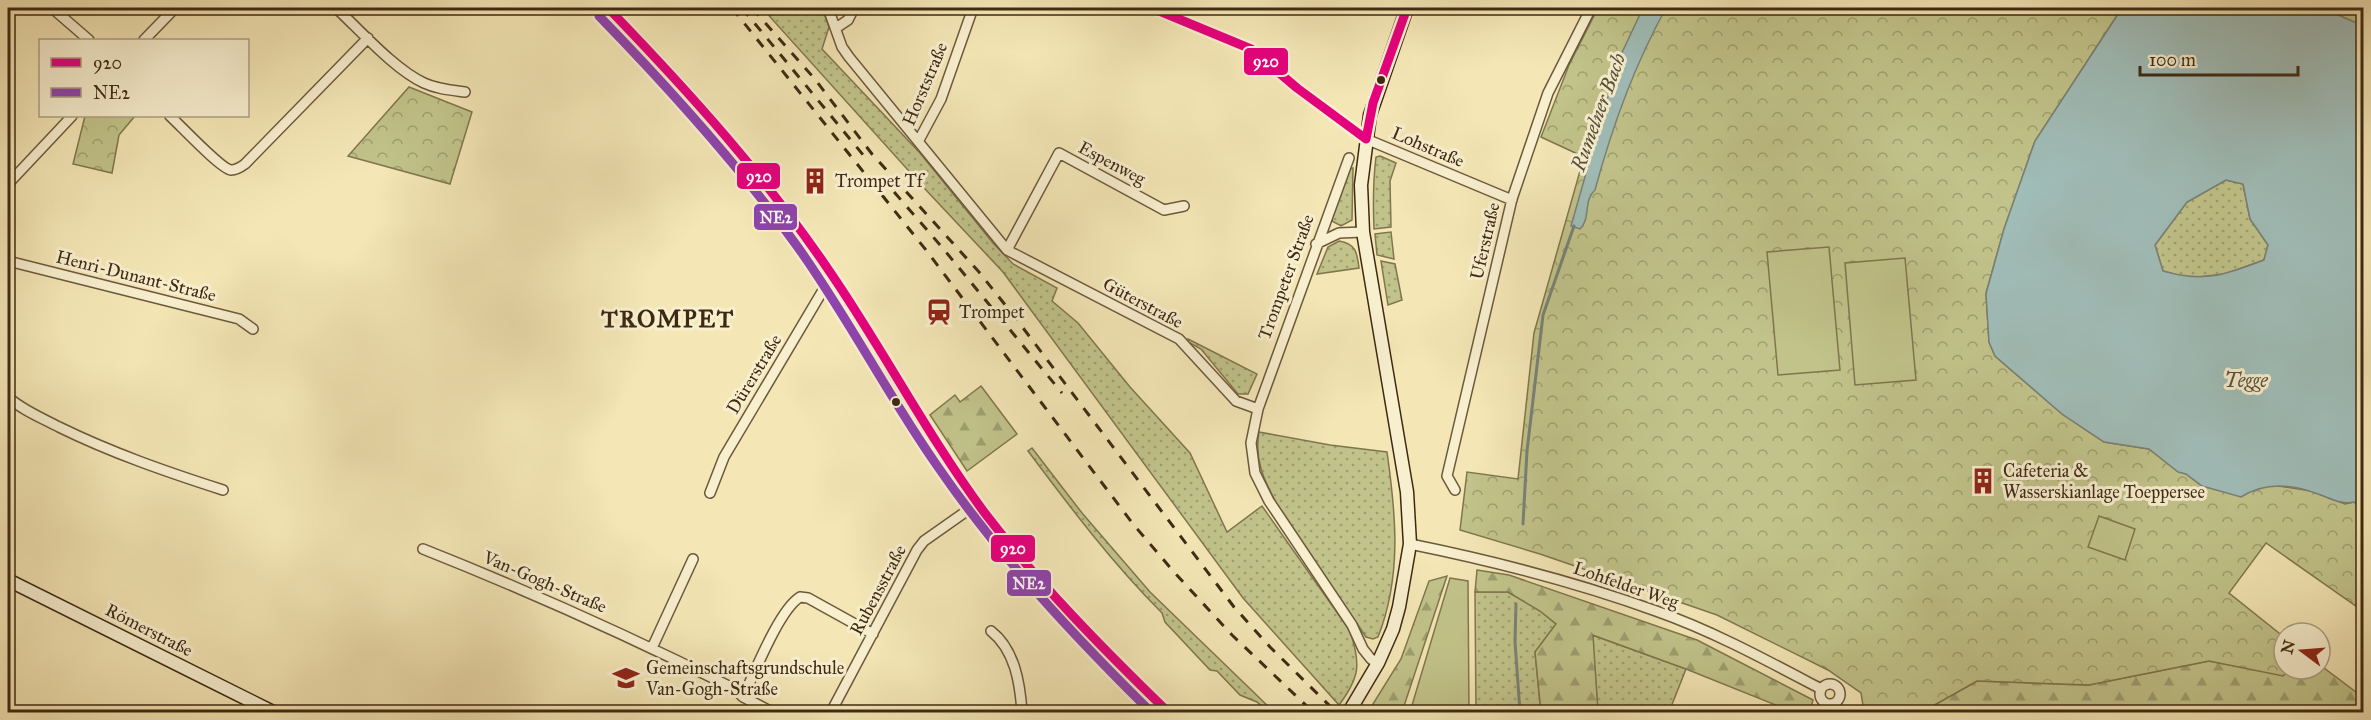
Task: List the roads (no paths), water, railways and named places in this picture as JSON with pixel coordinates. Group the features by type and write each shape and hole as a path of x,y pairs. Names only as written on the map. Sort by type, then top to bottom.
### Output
{"street":[{"path":"52,8 88,39"},
{"path":"145,39 176,8"},
{"path":"336,8 407,73 444,90 465,92"},
{"path":"608,8 677,80 754,170 832,275 924,424 978,503 1035,575 1096,642 1168,712"},
{"name":"Güterstraße","path":"828,8 842,47 849,57 1007,250 1179,339 1236,401 1258,409"},
{"path":"836,28 848,20 854,8"},
{"name":"Horststraße","path":"919,140 941,99 973,8"},
{"name":"Lohstraße","path":"1152,8 1251,49 1297,88 1366,139 1512,200"},
{"path":"1352,708 1378,663 1393,629 1410,544 1407,492 1363,232 1361,185 1373,103 1407,8"},
{"name":"Uferstraße","path":"1455,490 1447,476 1512,200 1548,93 1591,8"},
{"path":"171,117 221,164 232,170 237,169 245,164 368,38"},
{"path":"8,184 71,117"},
{"name":"Espenweg","path":"1007,250 1059,153 1164,210 1184,206"},
{"name":"Trompeter Straße","path":"1258,409 1349,158"},
{"path":"1317,244 1339,233 1363,232"},
{"name":"Henri-Dunant-Straße","path":"8,261 239,320 253,329"},
{"name":"Dürerstraße","path":"710,493 724,457 832,275"},
{"path":"8,397 89,442 153,467 223,490"},
{"path":"1258,409 1251,443 1255,473 1269,501 1352,625 1371,659 1378,663"},
{"name":"Rubensstraße","path":"831,712 917,550 924,541 978,503"},
{"name":"Lohfelder Weg","path":"1410,544 1525,569 1658,611 1756,654 1821,689"},
{"name":"Van-Gogh-Straße","path":"423,549 540,596 652,648 735,689 772,712"},
{"path":"652,648 693,559"},
{"name":"Römerstraße","path":"8,579 273,712"},
{"path":"743,696 783,616 793,601 800,597 808,598 873,634"},
{"path":"991,631 1002,640 1020,680 1022,712"}],"water":[{"path":"1643,8 1666,8 1625,96 1595,190 1589,199 1585,220 1580,229 1571,226 1618,61"},
{"name":"Tegge","path":"2122,8 2322,8 2354,22 2363,20 2363,509 2354,502 2340,502 2298,488 2269,487 2241,497 2202,486 2186,474 2178,472 2149,449 2104,442 2062,414 1995,356 1989,342 1986,294 2004,229 2035,141","holes":["2226,180 2243,184 2250,219 2268,245 2264,260 2214,276 2178,275 2163,271 2155,245 2187,202"]}],"waterway":[{"path":"1523,524 1527,451 1543,315 1574,226"},
{"path":"1516,604 1515,642 1520,712"}],"railway":[{"path":"732,8 926,250 1133,524 1232,635 1313,712"},
{"path":"742,8 864,156"},
{"path":"752,8 814,78 872,154 979,272 1234,607 1270,647 1336,712"},
{"path":"881,177 1062,393"}],"place":[{"name":"Trompet Tf","path":"815,181"},
{"name":"Trompet","path":"939,312"},
{"name":"Cafeteria & Wasserskianlage Toeppersee","path":"1983,481"},
{"name":"Gemeinschaftsgrundschule Van-Gogh-Straße","path":"626,678"}],"district":[{"name":"TROMPET","path":"668,319"}],"water label":[{"name":"Rumelner Bach","path":"1598,112"}]}
